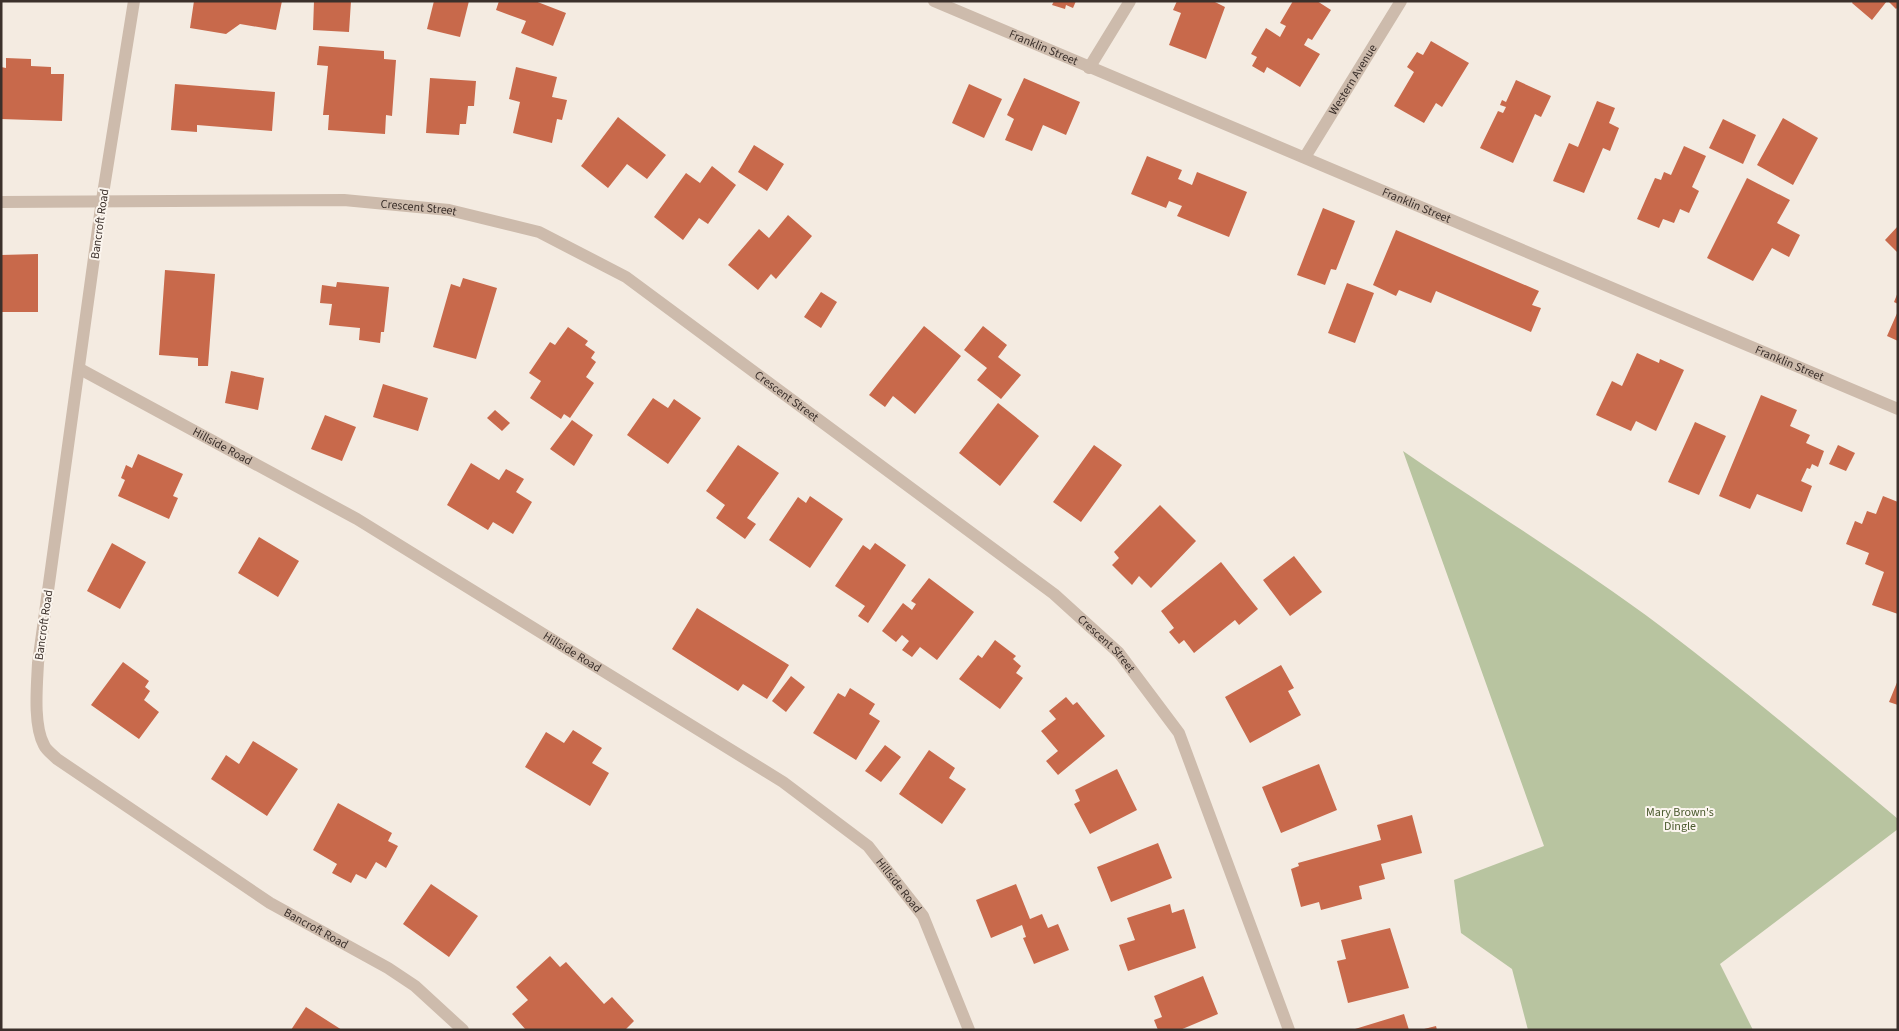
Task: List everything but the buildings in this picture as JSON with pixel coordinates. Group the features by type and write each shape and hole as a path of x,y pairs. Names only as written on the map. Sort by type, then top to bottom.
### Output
{"street":[{"name":"Bancroft Road","path":"134,1 102,200 38,663 36,697 39,728 44,745 57,759 270,903 388,968 415,986 463,1030"},
{"name":"Franklin Street","path":"934,1 1898,409"},
{"path":"1089,68 1130,1"},
{"name":"Western Avenue","path":"1304,157 1401,1"},
{"name":"Crescent Street","path":"1,202 344,200 448,210 539,232 626,277 1054,594 1119,653 1179,733 1289,1030"},
{"name":"Hillside Road","path":"80,369 357,519 783,782 868,846 923,916 969,1030"}],"green space":[{"name":"Mary Brown's Dingle","path":"1403,451 1566,560 1663,628 1723,674 1898,819 1898,829 1720,964 1753,1030 1528,1030 1512,969 1461,933 1454,880 1544,846"}]}
